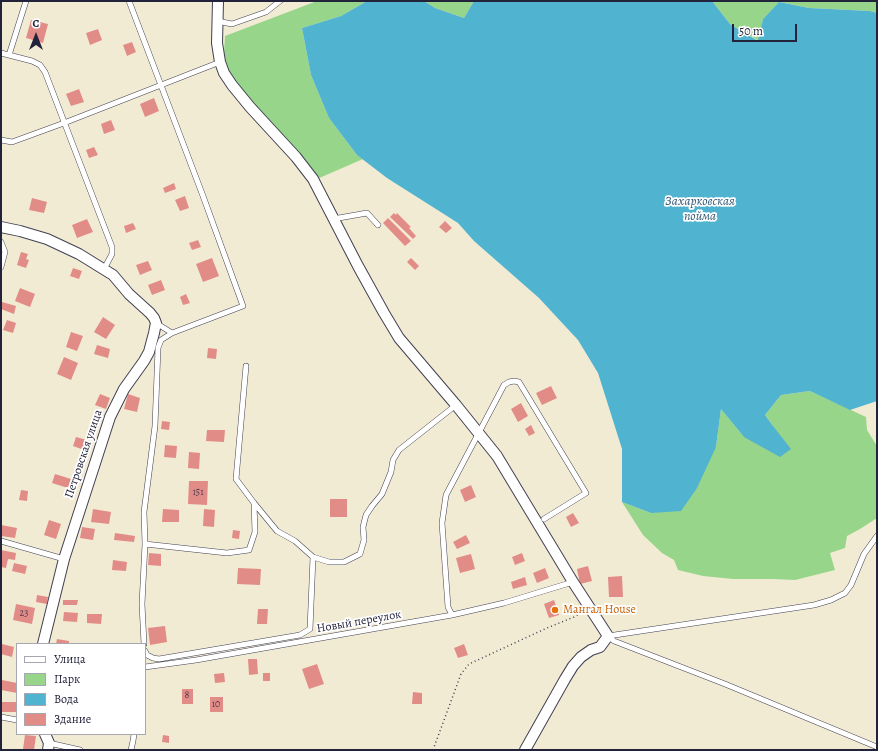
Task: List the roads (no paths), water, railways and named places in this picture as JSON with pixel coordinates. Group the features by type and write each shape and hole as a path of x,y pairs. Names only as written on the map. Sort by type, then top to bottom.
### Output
{"street":[{"path":"218,1 217,43 220,62 224,73 250,107 296,157 313,178 333,219 399,338 497,456 573,582 608,636 600,647 591,650 581,657 573,666 564,679 525,750"},
{"path":"1,227 47,239 79,254 104,269 113,275 129,294 150,313 156,323"},
{"name":"Петровская улица","path":"42,643 64,559 110,417 124,389 149,352 156,323"}],"lane":[{"path":"9,55 26,1"},
{"path":"129,1 243,306 172,333 161,340 158,348 155,426 144,512 145,544 142,604 144,643"},
{"path":"218,19 226,24 232,24 266,12 280,1"},
{"path":"1,53 32,61 40,65 45,72 112,247 112,254 104,269"},
{"path":"1,140 12,142 64,124 220,62"},
{"path":"333,219 367,213 378,225"},
{"path":"1,242 5,252 1,267"},
{"path":"156,323 172,333"},
{"path":"246,366 236,479 277,532 295,541 313,557 329,562 344,562 360,554 364,540 363,527 366,515 382,494 391,472 393,460 399,450 456,405"},
{"path":"452,615 448,607 442,523 446,495 504,385 509,382 519,382 586,493 544,519"},
{"path":"145,544 227,553 249,550 255,532 254,503"},
{"path":"608,636 814,605 831,600 845,593 851,585 864,554 877,536"},
{"path":"1,541 64,559"},
{"path":"146,652 153,658 158,658 300,635 310,629 313,557"},
{"name":"Новый переулок","path":"146,667 196,660 452,615 504,603 573,582"},
{"path":"608,636 614,641 724,684 877,747"},
{"path":"1,717 16,720"},
{"path":"131,750 134,735"},
{"path":"47,742 80,750"}],"water":[{"name":"Захарковская пойма","path":"367,1 424,1 435,8 464,18 474,1 712,1 730,24 758,41 763,19 779,2 809,8 870,11 877,13 877,401 850,410 810,391 781,395 765,415 791,449 780,457 744,437 721,409 716,447 697,488 681,511 651,513 622,502 622,449 598,373 578,340 539,298 474,241 458,223 387,178 357,155 329,118 311,75 302,28 341,16"}],"place":[{"name":"Мангал House","path":"555,610"}]}
